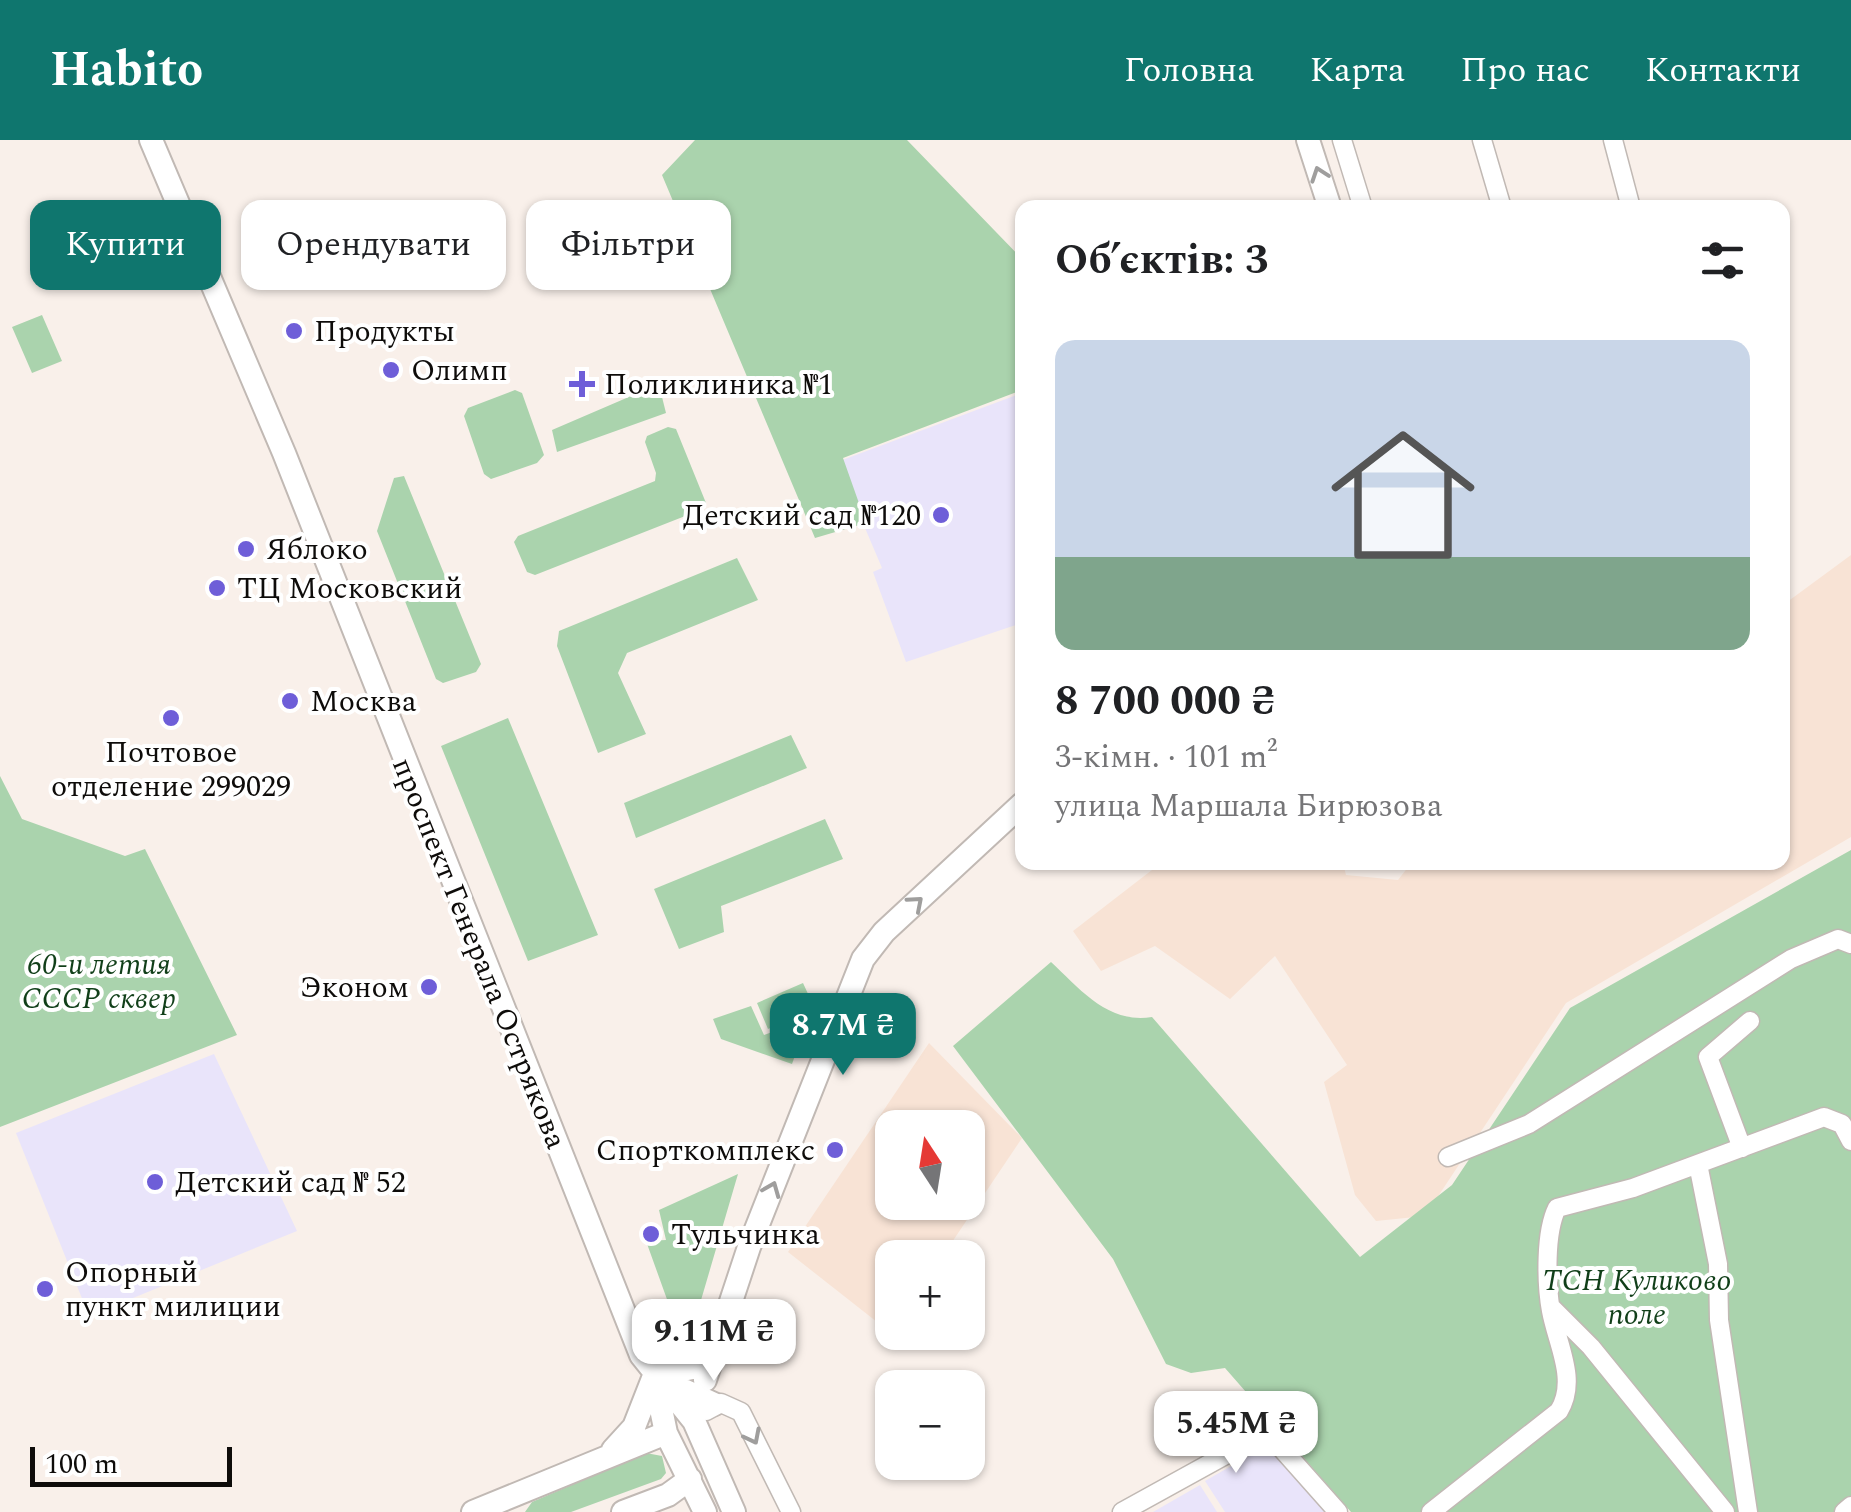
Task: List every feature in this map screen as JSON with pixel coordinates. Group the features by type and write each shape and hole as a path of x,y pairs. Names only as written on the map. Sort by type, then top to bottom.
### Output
{"main road":[{"name":"проспект Генерала Острякова","path":"151,140 284,453 502,1012 641,1354 692,1432 732,1508"},
{"path":"1308,140 1327,200"},
{"path":"654,1376 681,1372 702,1360 722,1324 863,959 884,932 1015,810"},
{"path":"624,1512 668,1496 690,1480 692,1432 706,1394 722,1324"},
{"name":"проспект Генерала Острякова","path":"654,1376 666,1433 704,1512"},
{"path":"654,1376 706,1394"},
{"path":"599,1462 634,1427 654,1376"},
{"path":"473,1512 518,1503 666,1433 692,1432"}],"street":[{"path":"1342,140 1360,200"},
{"path":"1482,140 1500,200"},
{"path":"1613,140 1630,200"},
{"path":"1448,1157 1529,1124 1792,959 1838,939 1851,944"},
{"path":"1742,1148 1708,1057 1750,1021"},
{"path":"1431,1512 1559,1411 1565,1401 1567,1378 1550,1307 1552,1222 1558,1208 1698,1164 1824,1117 1842,1124 1851,1141"},
{"path":"1698,1164 1718,1264 1720,1320 1748,1512"},
{"path":"1550,1307 1591,1347 1725,1512"},
{"path":"706,1394 741,1412 791,1512"},
{"path":"1122,1512 1266,1432 1338,1512"},
{"path":"1844,1512 1851,1506"}],"shaded area":[{"name":"Детский сад №120","path":"1015,396 1015,625 906,662 873,572 882,568 837,462"},
{"path":"1851,555 1851,837 1566,1003 1425,1216 1376,1221 1355,1195 1324,1082 1347,1065 1275,956 1230,999 1155,946 1101,971 1073,931 1152,870 1345,870 1346,875 1398,880 1406,870 1790,870 1790,600"},
{"path":"929,1043 1022,1138 985,1193 985,1110 884,1110"},
{"name":"Детский сад № 52","path":"214,1054 297,1231 89,1316 16,1133"},
{"path":"875,1123 875,1220 967,1220 953,1240 875,1240 875,1320 788,1252"},
{"path":"1268,1445 1327,1512 1225,1512 1205,1481"},
{"path":"1200,1485 1217,1512 1153,1512"}],"green space":[{"path":"695,140 907,140 1015,252 1015,393 843,458 866,523 815,538 710,290 731,290 731,200 673,200 662,175"},
{"path":"42,315 62,361 32,373 12,327"},
{"path":"652,387 660,389 666,413 557,452 552,430"},
{"path":"515,390 522,393 544,455 537,463 491,479 484,474 464,416 468,408"},
{"path":"668,427 676,429 706,503 703,509 535,575 527,572 514,542 518,536 655,481 645,442 647,436"},
{"path":"404,476 481,664 476,672 443,683 436,679 377,531 394,478"},
{"path":"737,558 758,600 627,653 618,673 646,734 598,753 557,646 559,631"},
{"path":"508,718 598,935 528,961 441,746"},
{"path":"791,735 807,768 636,838 624,803"},
{"name":"60-и летия СССР сквер","path":"0,776 22,819 125,856 145,849 237,1035 0,1127"},
{"path":"825,819 843,859 721,906 724,932 679,949 654,889"},
{"name":"ТСН Куликово поле","path":"1851,850 1851,1512 1351,1512 1225,1368 1191,1373 1166,1364 1113,1259 953,1046 1051,962 1096,1003 1122,1015 1152,1017 1360,1257 1452,1185 1570,1008"},
{"path":"803,983 815,1009 768,1029 757,1003"},
{"path":"751,1006 764,1035 808,1019 792,1064 721,1039 713,1019"},
{"path":"738,1174 699,1307 673,1316 646,1241 666,1240 659,1210"},
{"path":"646,1453 662,1456 666,1473 661,1479 571,1512 525,1512 532,1502"}],"place":[{"name":"Продукты","path":"294,331"},
{"name":"Олимп","path":"391,370"},
{"name":"Поликлиника №1","path":"582,384"},
{"name":"Детский сад №120","path":"941,515"},
{"name":"Яблоко","path":"246,549"},
{"name":"ТЦ Московский","path":"217,588"},
{"name":"Москва","path":"290,701"},
{"name":"Почтовое отделение 299029","path":"171,718"},
{"name":"Эконом","path":"429,987"},
{"name":"Спорткомплекс","path":"835,1150"},
{"name":"Детский сад № 52","path":"155,1182"},
{"name":"Тульчинка","path":"651,1234"},
{"name":"Опорный пункт милиции","path":"45,1289"}]}
